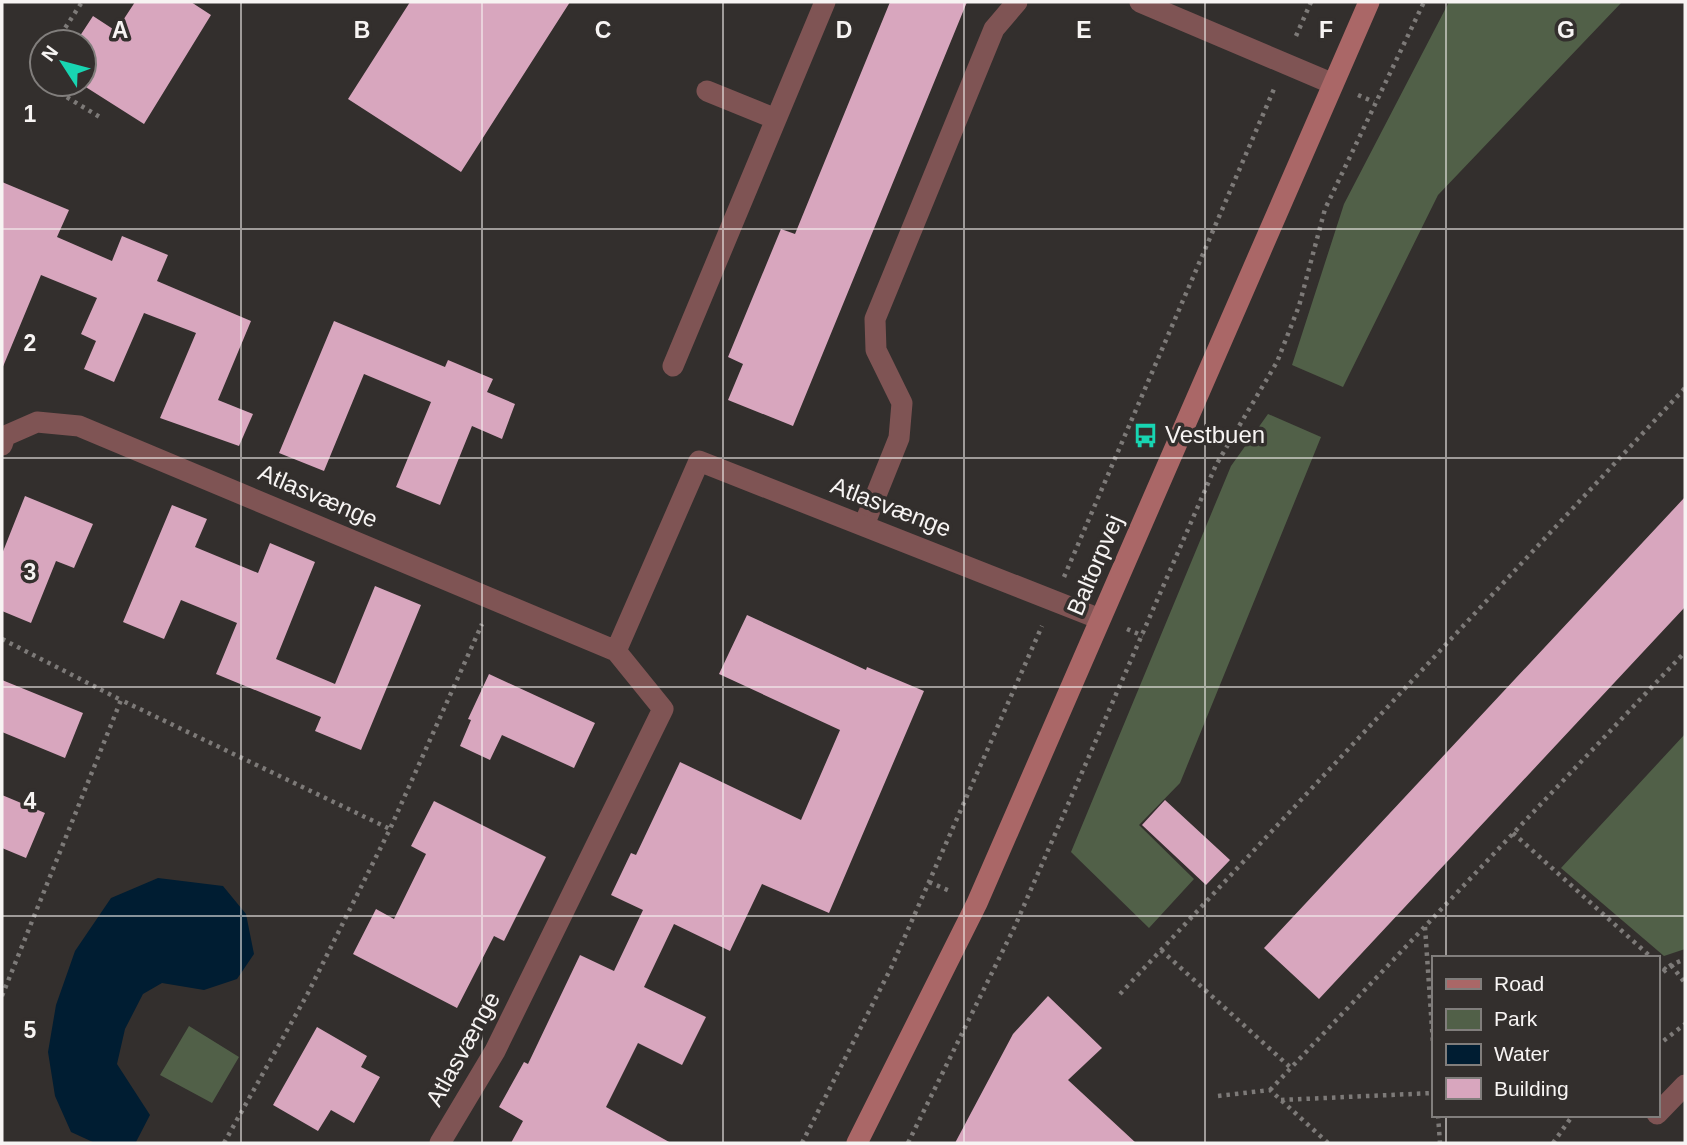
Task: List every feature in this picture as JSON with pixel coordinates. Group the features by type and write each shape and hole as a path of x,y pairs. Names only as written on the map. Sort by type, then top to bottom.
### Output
{"street":[{"path":"673,366 825,2"},
{"path":"864,525 899,438 902,403 876,350 875,318 994,30 1017,2"},
{"path":"1140,2 1331,83"},
{"name":"Baltorpvej","path":"858,1143 976,903 1331,83 1369,2"},
{"path":"707,91 776,119"},
{"name":"Atlasvænge","path":"2,445 5,436 37,422 79,426 616,650 663,709 495,1051 440,1143"},
{"name":"Atlasvænge","path":"616,650 699,461 1100,619"},
{"path":"1659,1112 1685,1085"}],"path":[{"path":"65,28 82,2"},
{"path":"908,1143 1015,926 1216,465 1277,362 1299,306 1325,209 1424,2"},
{"path":"69,98 103,119"},
{"path":"1119,994 1685,388"},
{"path":"224,1143 308,993 390,828 494,598"},
{"path":"2,639 121,700 390,828"},
{"path":"1218,1096 1270,1090 1685,652"},
{"path":"2,996 121,700"},
{"path":"1513,833 1650,956"},
{"path":"1425,926 1432,1028"},
{"path":"1161,950 1292,1068"},
{"path":"1659,976 1671,965 1685,959"},
{"path":"1659,964 1665,970"},
{"path":"1671,965 1685,983"},
{"path":"1659,1044 1685,1024"},
{"path":"1270,1090 1328,1143"},
{"path":"1281,1100 1432,1093"},
{"path":"1438,1117 1440,1143"},
{"path":"1553,1143 1572,1117"}],"green space":[{"path":"1449,2 1622,2 1438,195 1343,387 1292,365 1344,204"},
{"path":"1268,414 1321,437 1180,783 1139,825 1194,879 1149,928 1071,852 1231,466"},
{"path":"1685,734 1685,949 1664,956 1561,868"},
{"path":"189,1026 239,1057 212,1103 160,1075"}],"water":[{"path":"158,878 223,886 246,914 254,954 237,979 204,990 162,983 143,994 125,1029 117,1064 150,1115 136,1142 95,1143 71,1132 55,1096 48,1052 56,1005 75,951 111,898"}],"building":[{"path":"135,2 191,2 211,15 144,124 98,95 98,28 85,28 93,16 116,31"},
{"path":"410,2 570,2 461,172 348,99"},
{"path":"890,2 967,2 793,426 728,400 743,364 728,357 781,229 795,234"},
{"path":"2,182 69,210 57,237 112,261 122,236 168,255 157,281 251,321 218,400 253,414 239,446 160,418 196,333 144,313 114,382 84,369 96,341 81,334 97,298 41,275 2,369"},
{"path":"334,321 445,367 448,360 493,379 487,392 515,404 502,439 472,426 440,505 396,487 431,402 364,374 324,471 279,453"},
{"path":"25,496 93,524 74,568 56,561 31,623 2,611 2,554"},
{"path":"1685,497 1685,607 1319,999 1264,948"},
{"path":"172,505 207,519 195,547 258,573 270,543 315,562 276,659 335,684 375,586 421,605 361,750 315,731 321,717 216,674 237,623 181,600 164,639 123,622"},
{"path":"747,615 866,670 867,667 924,691 829,913 762,884 730,951 674,924 644,987 706,1017 682,1065 638,1043 606,1107 671,1143 511,1143 523,1121 499,1107 524,1062 528,1064 580,955 614,971 643,910 611,895 631,853 636,855 680,762 801,820 840,730 719,674"},
{"path":"489,674 595,723 574,768 502,735 490,760 460,746 471,720 468,719"},
{"path":"2,680 83,713 65,758 2,732"},
{"path":"2,795 45,813 26,858 2,848"},
{"path":"1165,800 1230,860 1206,885 1142,825"},
{"path":"434,801 546,857 504,941 494,936 457,1008 353,954 376,909 394,919 426,854 411,846"},
{"path":"1048,996 1102,1048 1068,1080 1136,1143 955,1143 1013,1034"},
{"path":"317,1027 367,1056 361,1067 380,1077 354,1123 331,1110 318,1131 273,1105"}],"place":[{"name":"Vestbuen","path":"1145,435"}]}
